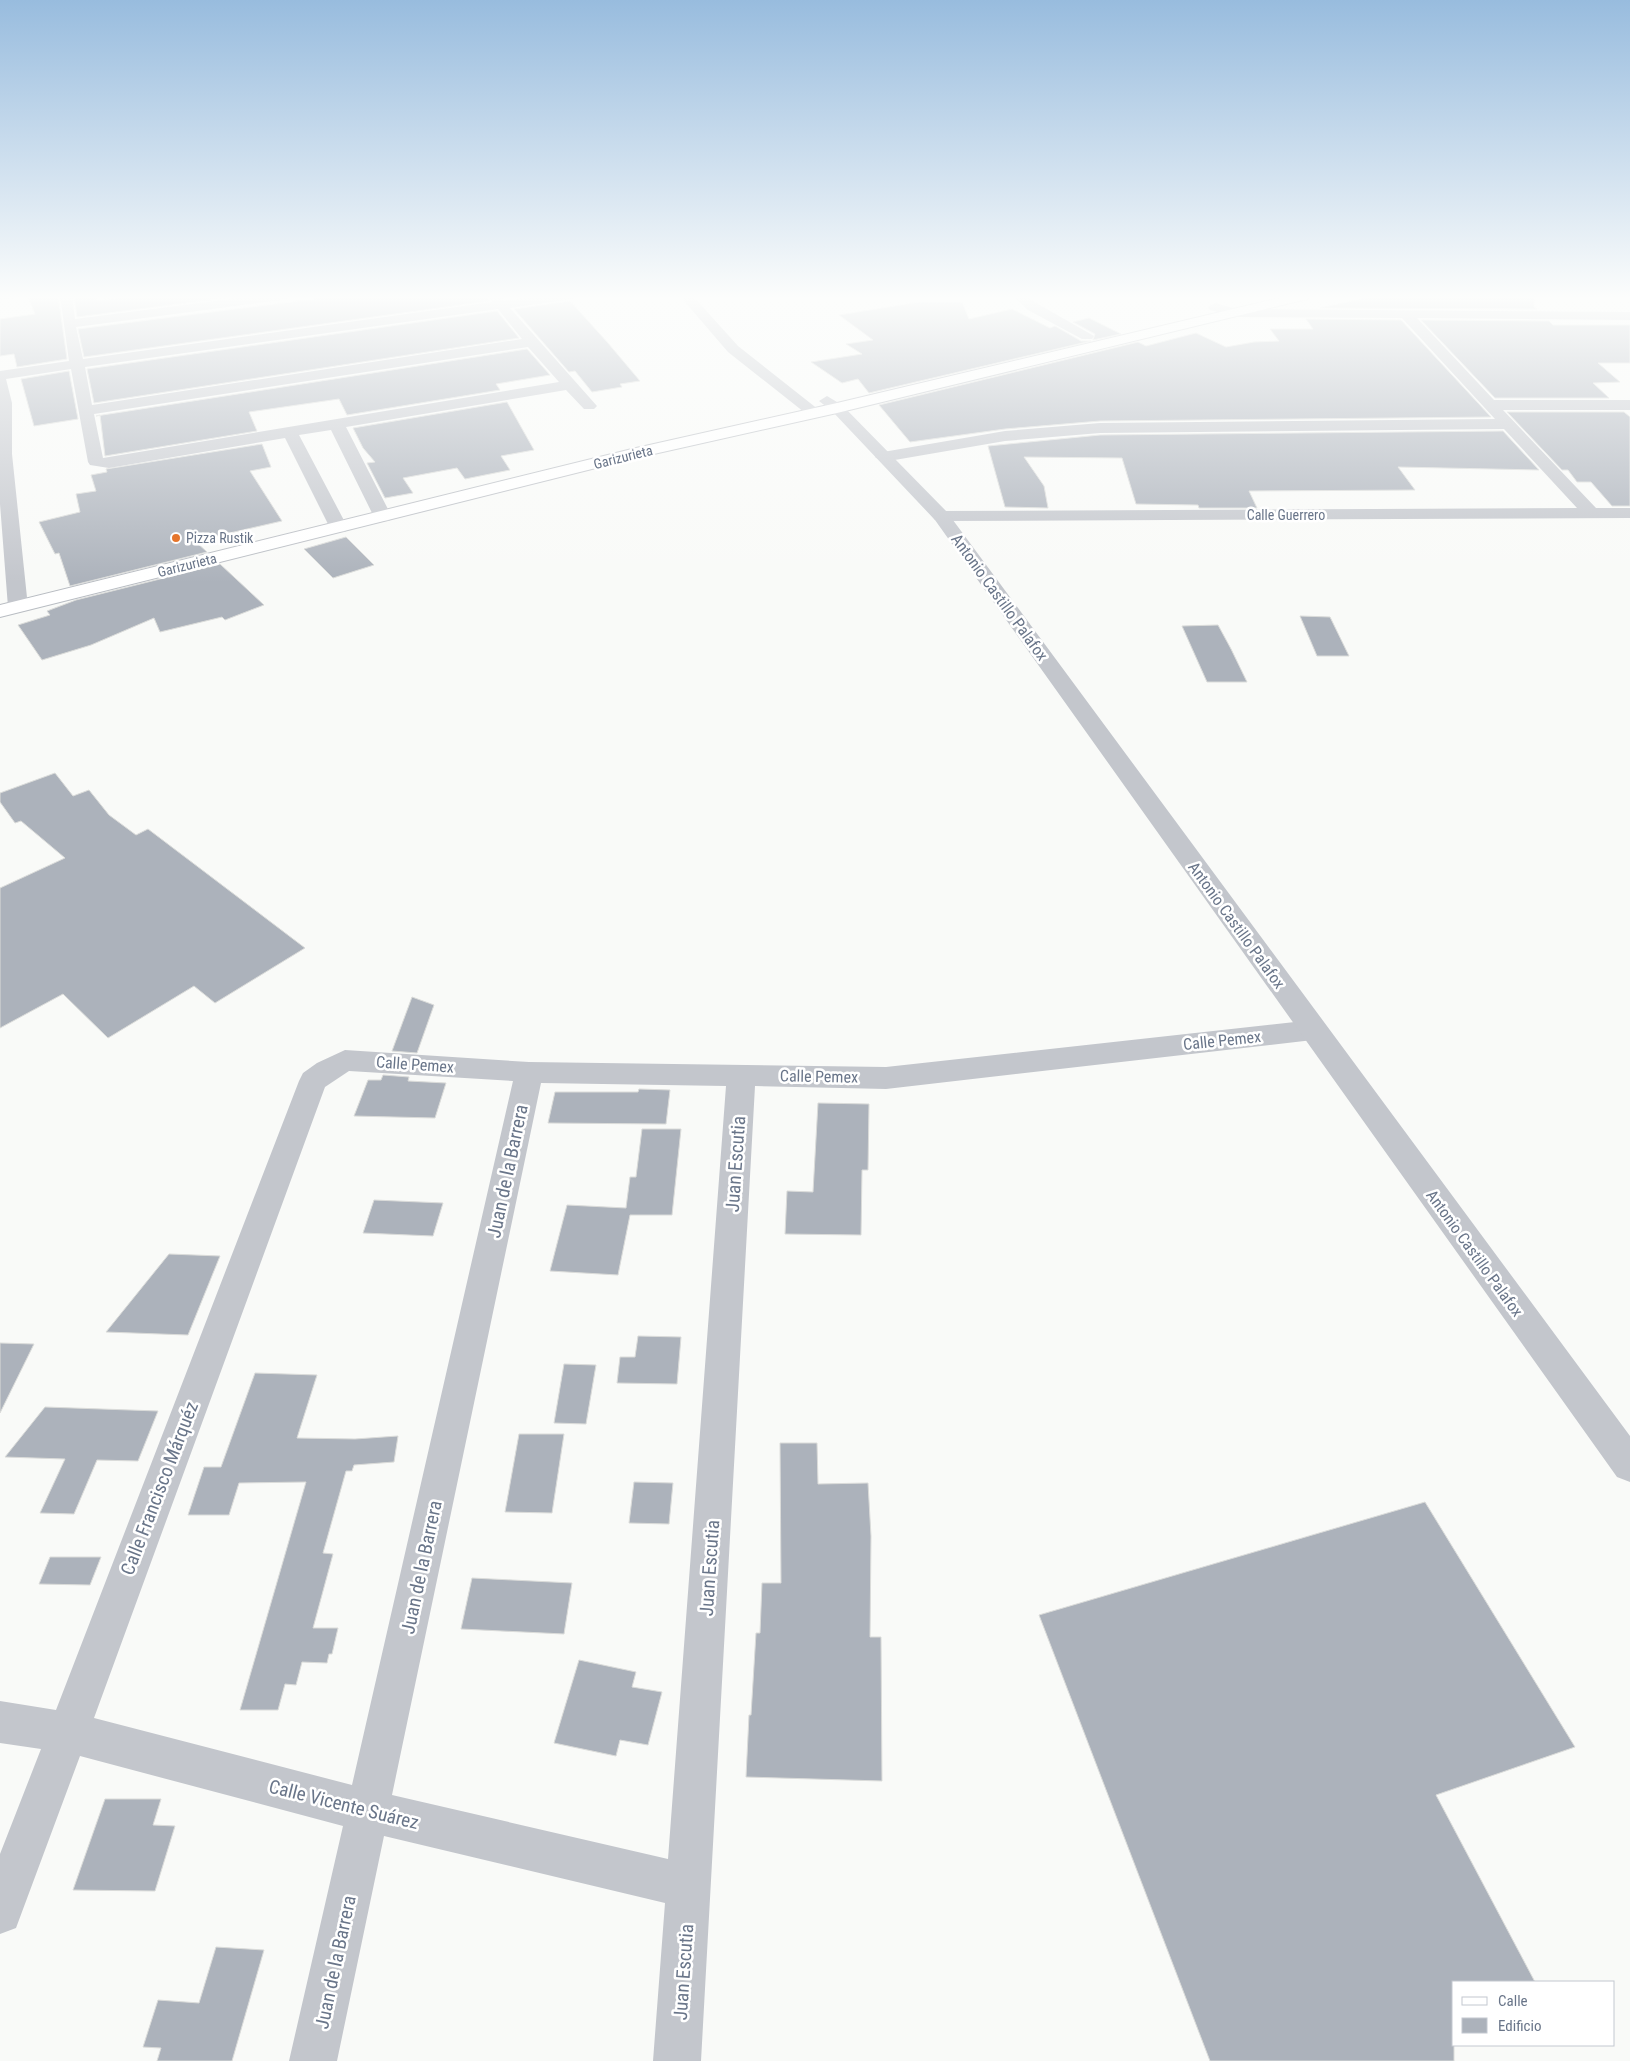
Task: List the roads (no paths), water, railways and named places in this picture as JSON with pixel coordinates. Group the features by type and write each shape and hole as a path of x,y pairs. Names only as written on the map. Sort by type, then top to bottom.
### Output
{"main road":[{"name":"Garizurieta","path":"121,565 380,512 636,453 879,391"},
{"name":"Garizurieta","path":"820,407 890,391"},
{"name":"Garizurieta","path":"0,611 336,522"},
{"path":"8,591 35,584"}],"street":[{"path":"81,391 96,462 109,463 337,426 533,391"},
{"path":"85,411 213,391"},
{"path":"574,391 589,406"},
{"name":"Antonio Castillo Palafox","path":"796,391 820,407 883,457 941,516 1630,1465"},
{"path":"1479,391 1591,513"},
{"path":"2,403 8,591 18,607"},
{"path":"1493,405 1630,405"},
{"path":"883,457 1005,436 1100,428 1510,424"},
{"path":"337,426 380,512"},
{"path":"290,433 336,522"},
{"name":"Calle Guerrero","path":"941,516 1630,513"},
{"name":"Calle Pemex","path":"327,1070 345,1060 529,1072 886,1078 1313,1030"},
{"name":"Calle Francisco Márquéz","path":"0,1912 313,1081 327,1070"},
{"name":"Juan de la Barrera","path":"313,2061 529,1072"},
{"name":"Juan Escutia","path":"677,2061 741,1075"},
{"name":"Calle Vicente Suárez","path":"0,1722 67,1732 368,1811 688,1886"}],"place":[{"name":"Pizza Rustik","path":"176,538"}]}
